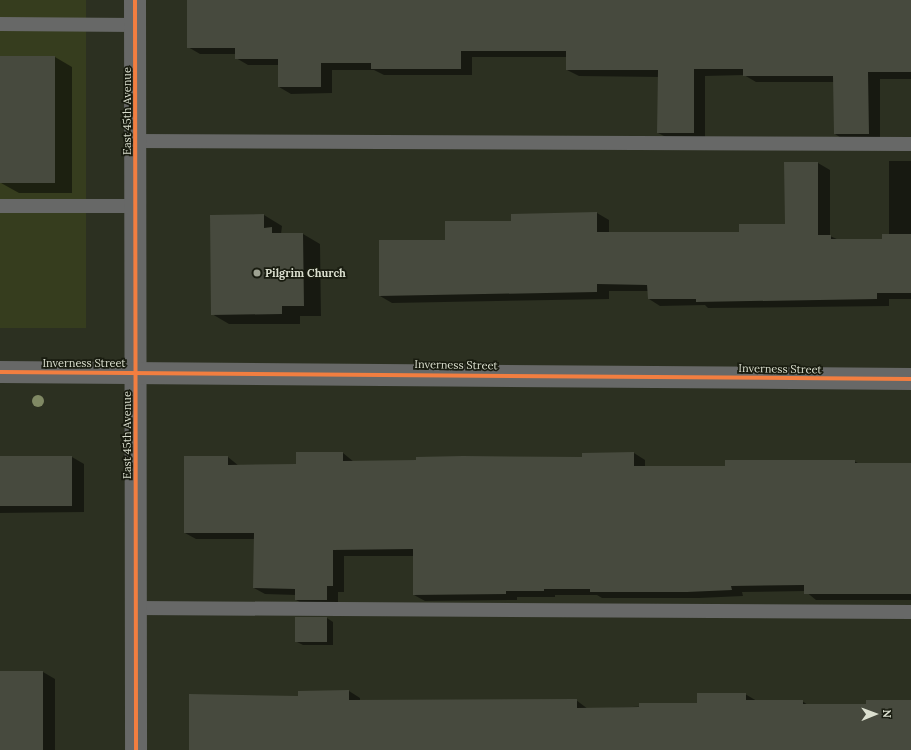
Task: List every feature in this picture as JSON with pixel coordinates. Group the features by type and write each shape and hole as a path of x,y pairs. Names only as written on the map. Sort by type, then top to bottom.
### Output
{"street":[{"name":"East 45th Avenue","path":"136,0 136,750"},
{"name":"Inverness Street","path":"0,372 911,379"}],"lane":[{"path":"0,24 136,25"},
{"path":"136,140 911,144"},
{"path":"0,206 136,206"},
{"path":"136,608 911,612"}],"shaded area":[{"path":"0,0 86,0 86,328 0,328"}],"building":[{"path":"187,0 911,0 911,72 868,72 869,134 834,134 833,76 743,76 743,69 694,69 694,133 657,133 658,70 566,70 566,51 461,51 461,69 371,69 371,63 321,63 321,87 278,87 278,59 235,59 235,48 187,48"},
{"path":"0,56 55,56 55,183 0,183"},
{"path":"784,162 818,162 818,235 831,235 831,239 882,239 882,234 911,234 911,293 877,293 877,299 696,302 696,299 648,299 647,285 597,284 597,292 379,296 379,240 445,240 445,221 511,221 511,214 597,212 597,232 739,232 739,224 785,224"},
{"name":"Pilgrim Church","path":"264,214 264,228 272,227 272,233 303,233 304,306 282,306 282,314 211,315 210,215"},
{"path":"296,452 343,452 343,461 416,460 416,457 463,456 582,457 582,453 634,452 634,466 725,466 725,460 855,460 855,463 911,463 911,594 804,594 804,585 731,586 732,590 687,592 590,592 590,589 544,589 544,591 506,591 506,594 413,595 413,549 333,550 333,586 327,586 327,600 295,600 295,589 253,588 254,533 184,533 184,456 228,456 228,465 296,464"},
{"path":"0,456 72,456 72,506 0,506"},
{"path":"295,617 327,617 327,642 295,642"},
{"path":"0,671 43,671 43,750 0,750"},
{"path":"349,690 349,700 577,699 577,708 639,707 639,703 697,703 697,693 746,693 746,700 803,700 803,704 866,704 866,700 911,700 911,750 189,750 189,694 298,696 298,691"}],"cycle path":[{"path":"135,0 136,750"},
{"path":"0,372 911,379"}],"place":[{"name":"Pilgrim Church","path":"257,273"}]}
